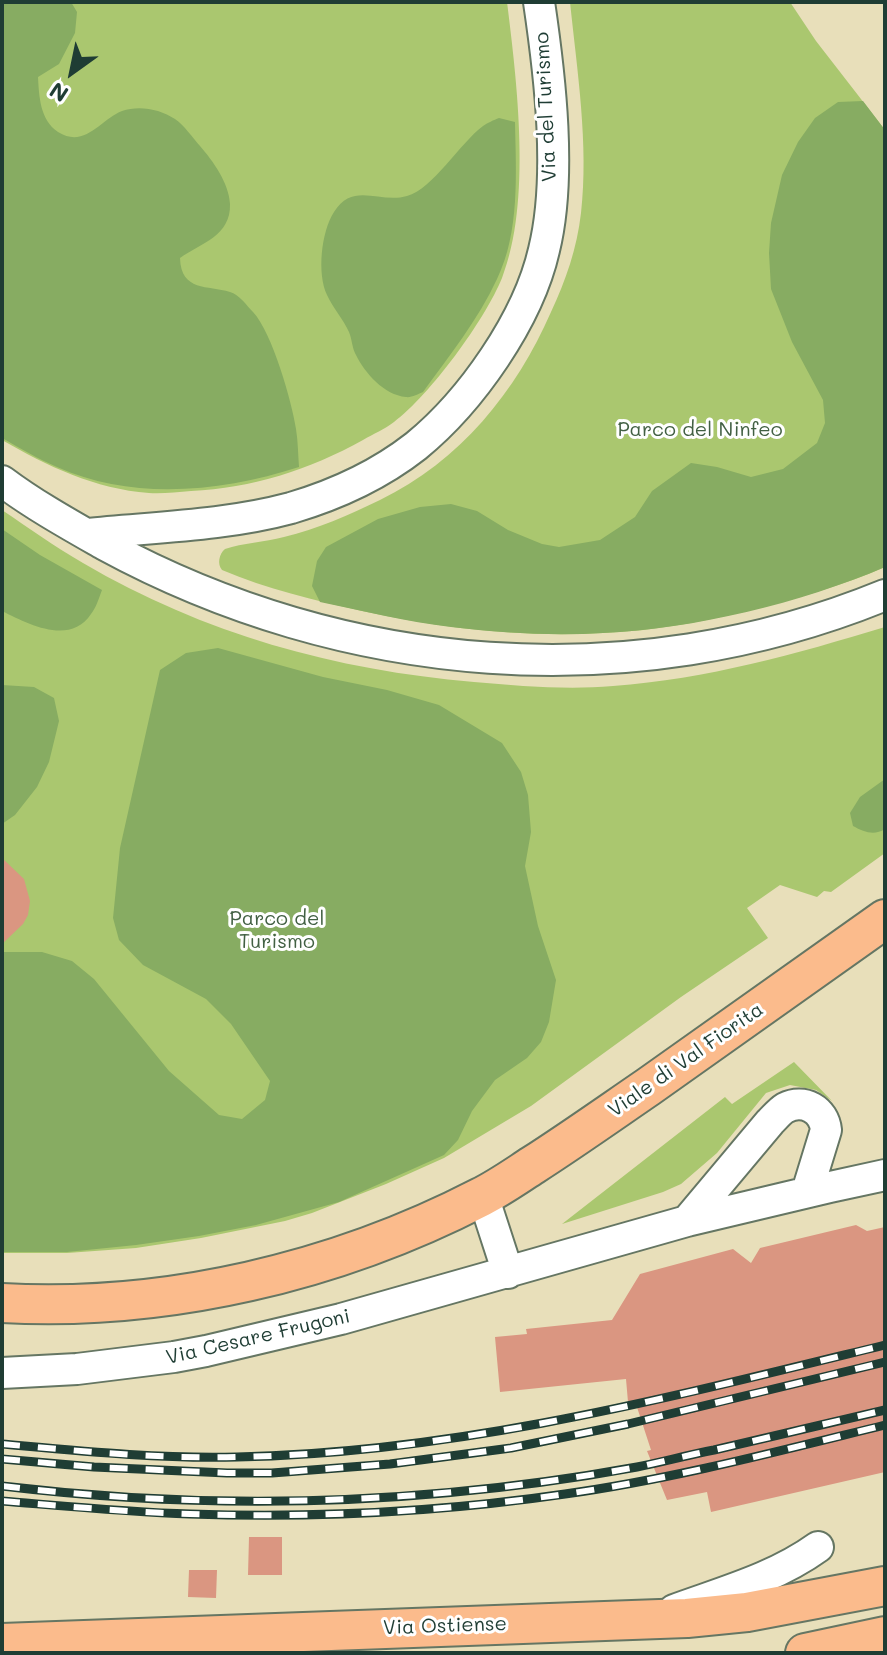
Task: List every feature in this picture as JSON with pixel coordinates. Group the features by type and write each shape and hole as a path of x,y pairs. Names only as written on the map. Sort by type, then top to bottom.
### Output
{"main road":[{"name":"Viale di Val Fiorita","path":"2,1303 66,1304 127,1300 230,1285 372,1245 429,1222 483,1196 589,1128 885,919"},
{"name":"Via Ostiense","path":"2,1643 651,1619 747,1612 885,1586"},
{"path":"805,1653 885,1636"}],"street":[{"name":"Via del Turismo","path":"86,534 239,520 293,507 359,482 395,461 417,445 465,396 511,330 532,290 545,248 552,187 550,109 539,2"},
{"path":"552,187 573,226"},
{"path":"2,481 86,534 184,584 273,617 332,634 469,657 565,660 666,653 776,631 885,595"},
{"path":"687,1221 770,1122 793,1105 812,1107 825,1122 826,1130 807,1192"},
{"name":"Via Cesare Frugoni","path":"2,1373 77,1369 206,1351 341,1319 687,1221 885,1175"},
{"path":"483,1196 508,1273"},
{"path":"651,1619 777,1572 818,1547"}],"green space":[{"path":"2,2 507,2 520,142 517,214 511,248 502,278 483,314 424,394 390,425 343,451 280,476 214,489 154,493 110,487 54,467 2,440"},
{"path":"2,2 71,2 77,12 75,33 59,64 38,77 44,114 58,132 76,137 85,135 122,111 149,109 178,122 215,165 227,188 229,215 220,231 180,258 182,269 190,282 237,295 260,322 274,351 290,402 297,434 299,467 208,487 146,489 86,478 50,464 2,438"},
{"name":"Parco del Ninfeo","path":"570,2 790,2 885,130 885,567 810,594 724,616 643,630 573,634 481,630 391,617 291,594 222,570 219,559 225,549 321,526 409,484 460,444 503,396 521,370 561,288 574,251 581,213 583,134"},
{"path":"863,101 885,130 885,567 818,592 747,612 674,626 603,633 546,634 470,629 320,602 312,586 317,561 326,547 378,519 420,507 451,504 477,511 508,530 542,544 559,547 600,540 635,517 652,491 691,463 751,477 783,469 817,443 825,423 823,400 792,342 771,289 771,223 782,175 798,142 815,118 838,102"},
{"path":"499,118 515,122 516,161 510,242 497,279 463,337 423,392 410,397 390,392 365,369 355,352 347,327 327,295 321,265 326,230 334,212 350,198 368,195 397,198 417,192 474,134"},
{"name":"Parco del Turismo","path":"2,510 52,544 129,588 223,629 321,658 422,676 561,688 648,683 751,664 885,627 885,853 831,892 824,891 817,897 780,885 747,908 768,938 531,1106 444,1158 386,1184 285,1221 136,1248 67,1253 2,1253"},
{"path":"2,529 40,555 102,590 94,609 82,624 60,631 36,626 2,611"},
{"path":"218,648 439,705 502,743 521,772 528,795 531,832 525,866 538,926 556,980 549,1022 541,1042 527,1058 495,1080 472,1111 458,1140 444,1155 339,1202 256,1225 199,1236 67,1252 2,1252 2,952 42,952 72,961 94,979 169,1071 219,1115 242,1119 265,1100 270,1081 231,1024 206,999 143,965 119,940 113,918 120,848 160,670 186,653"},
{"path":"2,685 34,687 54,698 59,721 49,762 37,787 15,815 2,824"},
{"path":"885,779 885,829 869,832 853,826 850,813 860,797"},
{"path":"794,1062 832,1101 816,1090 790,1085 766,1093 717,1153 681,1184 562,1224 725,1097 732,1104"}],"building":[{"path":"2,858 24,879 30,901 23,924 2,944"},
{"path":"856,1225 867,1231 885,1227 885,1472 711,1512 707,1492 667,1500 647,1451 651,1450 635,1401 628,1402 626,1379 500,1392 495,1337 527,1334 526,1329 612,1320 640,1274 733,1249 751,1263 760,1248"},
{"path":"249,1537 282,1537 282,1575 248,1575"},
{"path":"189,1570 217,1570 216,1598 188,1597"}],"railway":[{"path":"2,1444 178,1457 320,1453 402,1445 564,1419 885,1345"},
{"path":"2,1459 227,1473 272,1473 390,1464 511,1448 628,1424 885,1362"},
{"path":"2,1486 160,1499 240,1501 320,1500 479,1490 637,1467 885,1410"},
{"path":"2,1501 143,1512 237,1515 331,1514 472,1505 646,1481 885,1425"}]}
